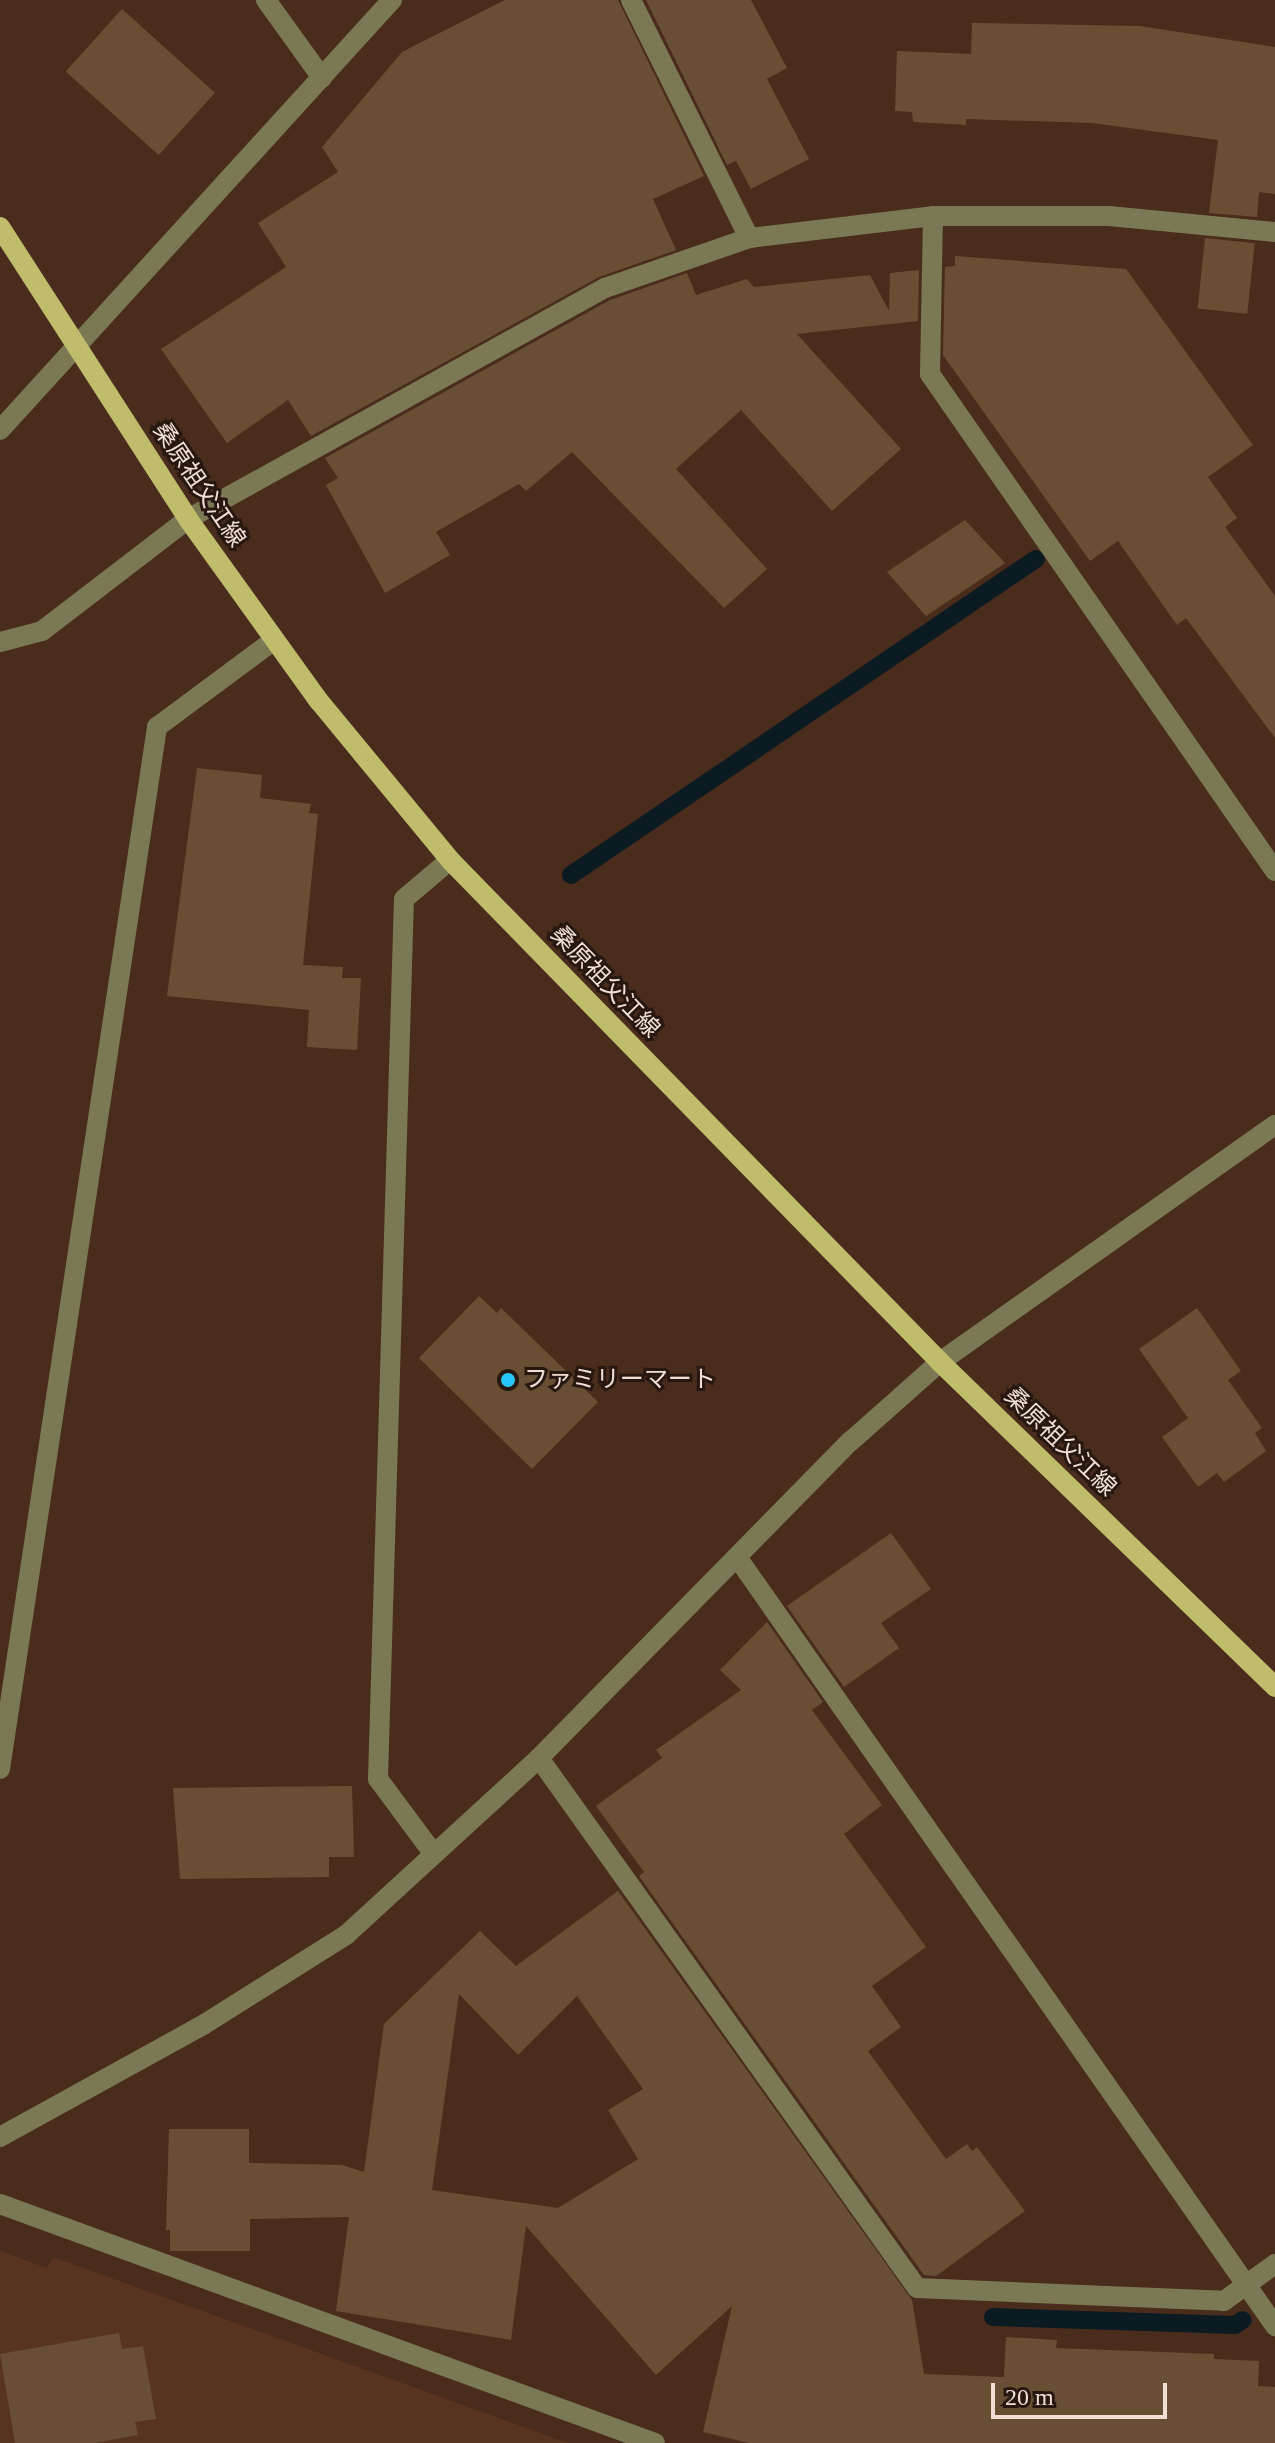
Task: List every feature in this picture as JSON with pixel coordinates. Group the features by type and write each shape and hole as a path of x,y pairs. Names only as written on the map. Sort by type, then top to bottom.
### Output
{"main road":[{"name":"桑原祖父江線","path":"0,227 188,519 274,640 450,860 940,1362 1275,1687"}],"street":[{"path":"266,0 322,78"},
{"path":"0,430 392,0"},
{"path":"631,0 749,238"},
{"path":"933,216 930,374 1275,871"},
{"path":"0,642 42,631 188,519 605,288 749,238 933,216 1109,216 1275,232"},
{"path":"0,1769 157,727 274,640"},
{"path":"433,1853 378,1779 404,899 450,860"},
{"path":"0,2137 203,2025 346,1935 539,1758 851,1441 940,1362 1275,1125"},
{"path":"737,1557 1243,2287 1275,2326"},
{"path":"539,1758 917,2288 1224,2301 1275,2264"},
{"path":"0,2204 655,2443"}],"shaded area":[{"path":"0,2251 47,2268 53,2257 568,2443 0,2443"}],"building":[{"path":"505,0 618,0 704,176 653,199 676,250 599,277 311,436 288,400 227,443 161,349 286,267 258,223 338,172 322,147 402,52"},
{"path":"646,0 751,0 787,68 767,79 809,159 751,189 736,161 727,165"},
{"path":"122,9 215,93 159,155 66,71"},
{"path":"972,23 1140,26 1275,47 1275,194 1259,192 1257,217 1209,213 1218,140 1092,123 966,119 966,125 913,122 912,112 895,111 897,51 971,54"},
{"path":"1205,238 1255,243 1247,314 1198,309"},
{"path":"955,256 1126,269 1253,445 1208,477 1237,518 1225,527 1275,596 1275,738 1186,618 1177,625 1118,541 1090,561 943,355 945,267 955,266"},
{"path":"919,270 918,321 797,334 901,449 832,511 741,410 676,469 767,569 724,608 572,452 526,491 519,484 436,532 450,555 385,593 326,485 338,478 325,458 610,300 687,273 696,295 747,279 754,287 870,275 889,311 890,273"},
{"path":"965,520 1005,563 926,616 887,572"},
{"path":"197,768 262,775 260,798 311,804 309,813 318,814 303,965 343,967 342,978 361,978 357,1050 307,1047 309,1010 167,996"},
{"name":"ファミリーマート","path":"479,1296 497,1313 501,1308 598,1402 532,1469 419,1358"},
{"path":"1197,1308 1241,1371 1228,1380 1262,1428 1255,1433 1266,1451 1224,1482 1217,1473 1198,1487 1162,1437 1188,1418 1139,1349"},
{"path":"891,1533 931,1589 881,1623 899,1648 844,1687 787,1606"},
{"path":"767,1622 823,1702 812,1710 882,1805 844,1834 926,1947 872,1986 901,2027 868,2051 946,2159 967,2144 972,2151 977,2147 1025,2211 936,2276 924,2275 639,1876 644,1872 596,1806 662,1758 656,1750 741,1690 720,1670"},
{"path":"352,1786 354,1857 329,1857 329,1877 180,1879 173,1788"},
{"path":"618,1891 912,2300 924,2374 1004,2377 1006,2337 1057,2340 1056,2348 1214,2354 1214,2359 1259,2361 1258,2386 1275,2387 1275,2443 749,2443 703,2432 732,2306 656,2375 526,2226 511,2340 336,2311 349,2217 250,2219 250,2251 170,2251 170,2230 166,2230 169,2129 249,2129 249,2163 342,2165 364,2172 384,2024 480,1931 516,1966","holes":["459,1994 518,2055 577,1996 643,2089 608,2110 638,2159 558,2208 432,2190"]},
{"path":"119,2333 122,2349 143,2346 156,2419 135,2422 138,2435 95,2443 15,2443 0,2354"}],"waterway":[{"path":"571,875 1036,559"},
{"path":"993,2317 1235,2325 1243,2320"}],"place":[{"name":"ファミリーマート","path":"508,1380"}]}
